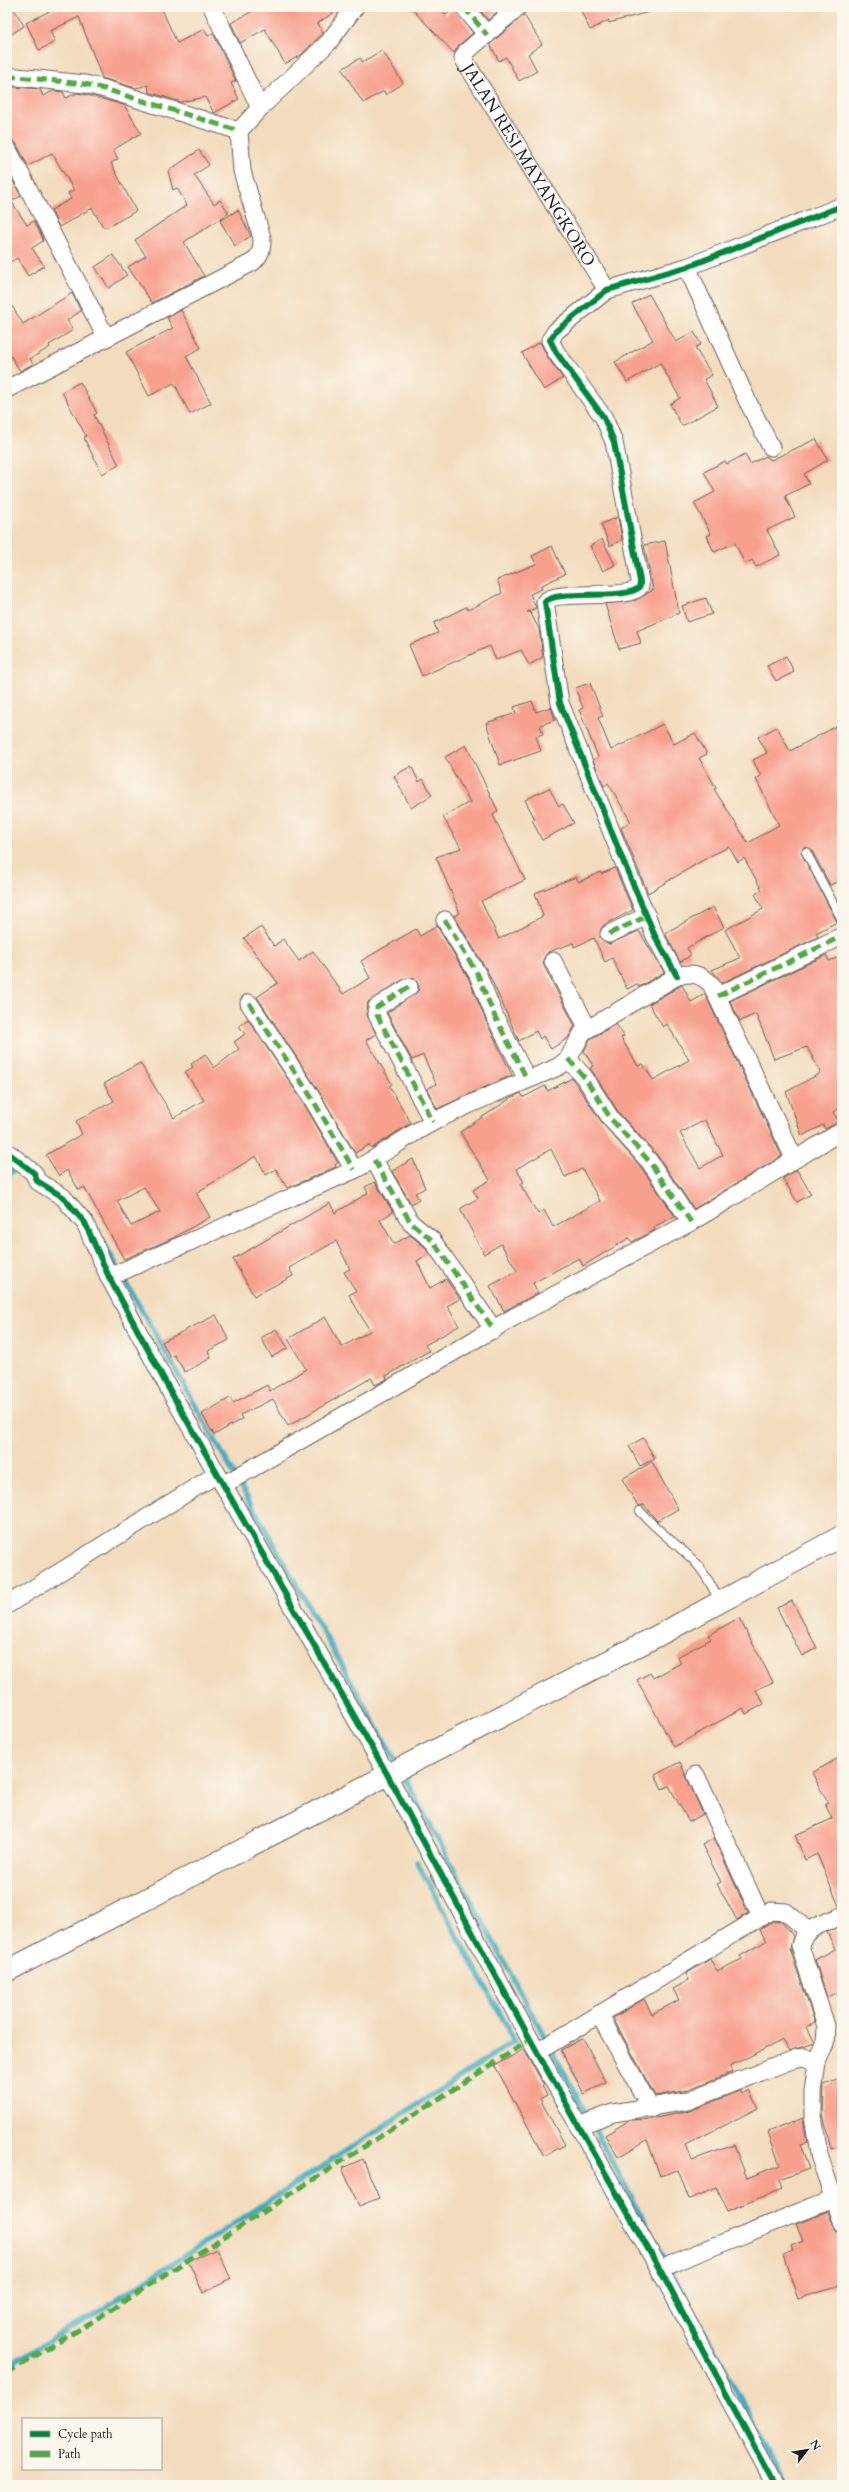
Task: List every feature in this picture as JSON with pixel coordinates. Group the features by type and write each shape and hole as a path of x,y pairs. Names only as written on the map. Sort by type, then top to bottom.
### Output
{"street":[{"path":"212,7 260,108"},
{"path":"7,389 253,262 260,254 262,249 262,238 242,171 239,131 260,108 328,43 355,7"},
{"path":"464,7 487,35 518,7"},
{"name":"JALAN RESI MAYANGKORO","path":"487,35 466,52 463,58 607,290"},
{"path":"7,76 98,87 239,131"},
{"path":"7,148 106,337"},
{"path":"678,976 647,916 560,703 545,605 548,599 554,596 600,596 634,591 640,586 614,442 604,418 556,352 550,340 556,331 607,290 687,267 842,206"},
{"path":"687,267 747,400 771,447"},
{"path":"609,934 647,916"},
{"path":"445,920 478,975 495,1017 527,1079"},
{"path":"718,996 842,936"},
{"path":"553,961 588,1029"},
{"path":"117,1273 354,1170 374,1160 433,1122 475,1100 558,1067 568,1059 579,1036 588,1029 678,976 695,974 704,977 711,984 794,1158"},
{"path":"409,987 382,1002 377,1007 377,1015 433,1122"},
{"path":"249,1004 310,1095 354,1170"},
{"path":"568,1059 585,1078 611,1119 649,1161 691,1222"},
{"path":"7,1605 228,1478 494,1330 514,1317 691,1222 794,1158 842,1131"},
{"path":"7,1152 34,1173 37,1181 63,1197 75,1209 117,1273 387,1774 542,2050 588,2122 775,2485"},
{"path":"374,1160 411,1223 432,1240 494,1330"},
{"path":"7,1971 720,1602 842,1536"},
{"path":"696,1775 761,1917"},
{"path":"542,2050 771,1911 781,1910 786,1912 808,1931"},
{"path":"842,1916 808,1931 801,1940 800,1946 827,2034 826,2044 817,2062 813,2092 815,2134 837,2196 842,2224"},
{"path":"599,2014 650,2109"},
{"path":"588,2122 687,2101 797,2058 804,2057 817,2062"},
{"path":"664,2269 685,2258 837,2196"}],"lane":[{"path":"806,852 842,920"},
{"path":"640,1511 659,1532 694,1561 706,1576 720,1602"}],"building":[{"path":"7,7 13,7 24,26 7,37"},
{"path":"58,7 161,7 177,43 204,29 208,36 213,33 236,81 231,83 239,99 214,113 205,97 181,102 149,92 148,85 136,88 102,78 79,17 50,31 55,42 39,50 26,23"},
{"path":"260,7 342,7 318,23 323,33 301,55 285,64 265,29 240,43 231,23"},
{"path":"410,7 438,7 446,15 454,8 473,33 459,45 454,53"},
{"path":"477,7 503,7 488,20"},
{"path":"579,7 651,7 652,11 609,23 609,20 590,30"},
{"path":"524,15 542,44 528,54 537,71 519,81 506,57 499,61 490,44"},
{"path":"382,50 403,83 386,95 384,91 363,103 342,69 360,58 363,62"},
{"path":"14,87 40,89 43,96 53,91 63,92 66,98 77,93 124,105 141,133 113,150 118,159 111,163 136,211 108,227 103,227 92,208 59,227 51,210 71,199 68,193 74,190 52,153 28,166 16,143 7,138 7,91"},
{"path":"199,150 209,165 194,175 214,204 220,200 229,213 184,242 204,276 152,303 128,267 146,256 135,240 187,205 177,188 173,190 168,171"},
{"path":"7,170 21,196 11,201 27,225 34,221 43,241 32,248 44,266 28,276 17,258 7,264"},
{"path":"238,210 251,236 235,246 220,221"},
{"path":"113,255 127,275 109,288 95,267"},
{"path":"72,293 81,311 67,320 73,330 49,345 50,347 30,359 33,364 20,371 7,350 7,298 23,324"},
{"path":"649,294 676,342 694,332 701,344 695,348 712,375 704,379 718,406 682,426 670,404 680,398 660,363 627,382 615,362 653,340 632,304"},
{"path":"181,310 201,348 186,356 211,403 190,414 174,383 149,396 126,352 173,328 167,318"},
{"path":"540,342 548,358 563,378 544,390 522,353"},
{"path":"80,382 97,413 94,415 119,465 102,474 84,438 86,436 62,392"},
{"path":"816,439 828,460 804,474 809,484 785,496 795,517 767,530 780,555 756,567 752,560 745,564 735,543 714,552 707,536 711,534 694,503 715,492 704,472 725,461 727,464 745,454 750,464 766,456 771,460"},
{"path":"618,517 622,540 610,546 601,524"},
{"path":"602,539 615,565 603,571 590,546"},
{"path":"665,541 679,613 637,631 641,643 619,649 605,604 636,600 653,590 644,545"},
{"path":"552,546 565,574 540,586 542,589 530,594 536,608 527,612 530,612 539,629 543,657 529,665 521,650 496,660 490,646 422,676 409,645 438,633 434,623 466,607 468,610 502,593 497,580 536,564 532,556"},
{"path":"706,598 712,614 687,622 682,606"},
{"path":"786,656 794,672 776,681 767,666"},
{"path":"590,683 603,716 598,718 611,750 663,724 674,744 695,733 707,754 699,758 716,788 714,789 748,843 779,825 756,779 761,776 753,760 767,753 758,737 777,727 790,751 842,723 842,880 830,885 811,849 804,847 801,852 837,922 816,933 818,937 722,983 712,970 740,958 725,930 763,909 755,894 762,890 744,858 738,862 729,847 710,856 648,893 621,828 631,822 608,783 604,786 593,760 598,757 579,710 583,708 575,688"},
{"path":"532,701 536,712 551,707 555,720 540,725 543,734 536,736 541,751 500,765 486,723 516,713 514,707"},
{"path":"466,745 498,811 493,815 525,880 481,901 499,939 543,916 535,893 576,877 579,882 600,872 601,874 615,868 633,910 604,925 601,929 600,938 609,944 639,931 664,972 639,987 637,984 627,989 612,958 605,962 594,938 574,947 573,943 548,952 543,960 544,966 575,1026 568,1038 551,1049 543,1036 540,1039 536,1031 519,1041 487,970 454,916 460,913 436,857 461,848 443,817 470,802 445,757"},
{"path":"411,766 419,782 423,779 432,795 411,808 394,776"},
{"path":"549,788 559,806 563,804 574,823 542,840 532,820 535,819 525,800"},
{"path":"713,907 724,927 687,948 691,955 680,962 665,933"},
{"path":"437,926 469,979 486,1021 512,1075 437,1109 427,1089 436,1084 423,1055 412,1060 387,1013 418,991 419,986 414,978 404,979 368,1002 367,1015 376,1034 366,1040 392,1084 389,1086 411,1123 372,1148 369,1145 355,1153 318,1090 257,997 278,983 244,938 261,927 274,946 283,939 299,961 313,951 343,994 370,978 361,961 416,929 420,936"},
{"path":"826,955 829,961 842,956 842,1107 833,1112 839,1122 825,1129 823,1125 802,1136 786,1092 819,1074 820,1071 807,1047 774,1059 756,1014 740,1021 730,1001"},
{"path":"682,985 691,1002 705,994 782,1156 694,1209 657,1155 619,1113 590,1068 593,1066 584,1051 590,1039 616,1024 624,1036 621,1038 638,1066 643,1064 653,1080 689,1060 667,1024 663,1027 649,1004","holes":["705,1120 723,1155 700,1168 680,1133"]},
{"path":"248,1019 302,1100 338,1163 335,1165 336,1167 287,1188 276,1169 266,1175 256,1156 196,1193 210,1217 173,1238 124,1259 84,1187 79,1190 67,1170 59,1176 46,1155 82,1134 76,1121 114,1101 104,1084 140,1063 174,1118 204,1100 185,1072 193,1067 191,1064 205,1054 214,1068 239,1049 234,1042 245,1034 239,1026","holes":["144,1187 160,1212 131,1226 117,1201"]},
{"path":"572,1078 603,1124 641,1167 675,1216 654,1227 655,1230 632,1242 629,1238 583,1266 579,1258 533,1283 538,1293 504,1311 490,1286 517,1271 501,1244 484,1254 460,1209 478,1198 473,1190 490,1180 460,1132 521,1093 523,1097 545,1086 548,1091","holes":["551,1149 565,1177 582,1169 600,1201 553,1227 544,1210 538,1214 520,1184 524,1182 516,1169"]},
{"path":"413,1159 425,1188 415,1193 419,1199 411,1204 392,1171"},
{"path":"797,1170 811,1194 797,1202 783,1178"},
{"path":"375,1182 393,1212 380,1220 394,1244 410,1235 425,1247 429,1254 417,1261 430,1288 446,1279 460,1299 447,1306 459,1326 425,1345 429,1351 386,1376 387,1379 375,1385 371,1378 288,1426 273,1399 240,1415 242,1419 214,1435 202,1414 230,1398 233,1403 267,1385 270,1391 306,1369 288,1339 325,1317 342,1347 370,1331 349,1295 356,1291 344,1272 350,1269 336,1241 289,1268 293,1276 254,1296 233,1259 330,1203 335,1213 368,1193 365,1187"},
{"path":"216,1315 229,1340 208,1351 211,1358 185,1372 174,1355 170,1357 162,1342"},
{"path":"276,1329 288,1348 272,1357 261,1338"},
{"path":"643,1438 655,1459 640,1466 629,1446"},
{"path":"652,1462 678,1509 657,1521 644,1505 638,1506 622,1479"},
{"path":"792,1601 817,1648 802,1656 777,1608"},
{"path":"739,1618 773,1682 756,1690 764,1704 746,1714 743,1708 674,1747 637,1680 650,1673 653,1678 681,1663 677,1657 711,1639 708,1635"},
{"path":"842,1756 842,1906 839,1906 817,1854 805,1860 795,1835 832,1819 825,1804 828,1803 812,1773"},
{"path":"680,1762 703,1814 689,1822 669,1786 662,1789 655,1775"},
{"path":"714,1838 748,1913 737,1920 717,1884 721,1882 702,1845"},
{"path":"773,1921 782,1922 793,1936 790,1949 815,2023 807,2027 815,2043 789,2051 783,2040 730,2066 733,2072 684,2091 655,2096 613,2018 644,1999 652,2014 679,2000 673,1989 689,1980 686,1974 710,1959 717,1971 742,1959 740,1956 766,1941 760,1930"},
{"path":"842,1927 842,1990 827,1998 815,1960 835,1949 827,1932"},
{"path":"583,2038 606,2082 584,2094 561,2050"},
{"path":"524,2049 544,2085 542,2086 547,2095 540,2099 565,2145 544,2156 495,2066"},
{"path":"842,2078 842,2145 831,2149 823,2114 824,2085"},
{"path":"749,2090 758,2108 685,2145 692,2160 734,2145 747,2178 780,2165 768,2132 803,2118 807,2143 800,2145 809,2169 779,2180 782,2189 727,2211 717,2188 689,2199 678,2170 660,2176 647,2140 618,2157 605,2135 630,2120 651,2119 689,2111 741,2091 742,2094"},
{"path":"363,2159 379,2198 359,2206 342,2168"},
{"path":"827,2212 835,2231 842,2234 842,2285 798,2299 783,2255 793,2251 791,2246 803,2241 796,2224"},
{"path":"217,2249 231,2279 203,2293 188,2261"}],"waterway":[{"path":"7,1175 18,1167"},
{"path":"96,1229 398,1765"},
{"path":"402,1773 787,2485"},
{"path":"7,2366 106,2307 515,2041 417,1862"}],"marked path":[{"path":"464,7 487,35"},
{"path":"7,76 85,84 239,131"},
{"path":"609,934 647,916"},
{"path":"445,920 478,975 495,1017 527,1079"},
{"path":"718,996 842,936"},
{"path":"409,987 377,1007 377,1015 433,1122"},
{"path":"249,1003 310,1095 354,1170"},
{"path":"568,1059 585,1078 611,1119 649,1161 691,1222"},
{"path":"374,1160 411,1223 432,1240 494,1330"},
{"path":"7,2373 90,2323 530,2040"}],"cycle path":[{"path":"677,976 655,936 560,703 545,602 552,598 563,596 608,594 633,591 640,586 640,581 614,442 604,418 556,352 550,340 556,331 607,290 687,267 842,206"},
{"path":"7,1152 34,1173 37,1181 63,1197 85,1223 109,1277 168,1387 387,1774 537,2052 660,2270 775,2485"}]}
